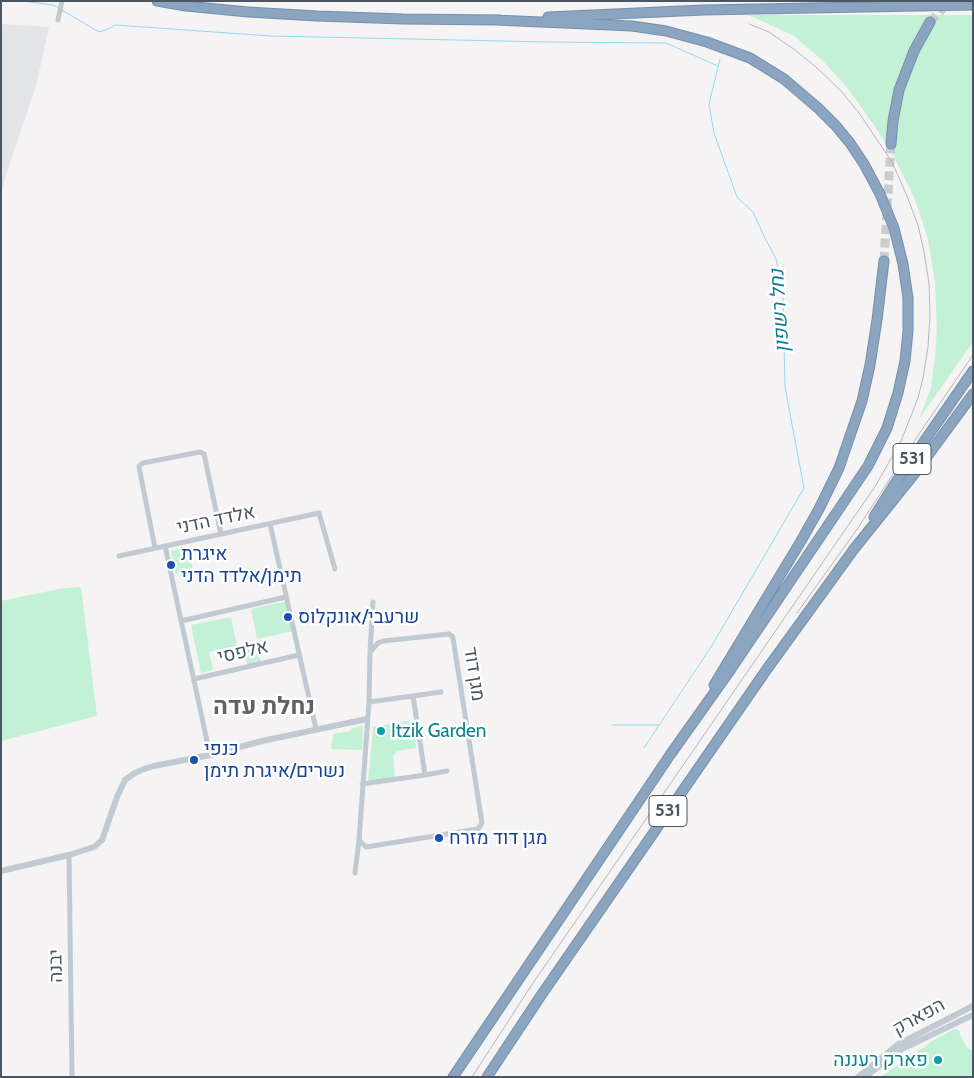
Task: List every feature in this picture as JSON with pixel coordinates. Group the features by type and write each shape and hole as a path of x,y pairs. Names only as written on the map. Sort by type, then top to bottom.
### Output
{"highway":[{"path":"157,1 186,6 307,16 495,20 632,26 666,31 724,48 750,58 766,67 784,79 818,108 850,143 869,172 880,194 890,217 900,252 908,298 908,315 906,361 898,393 889,423 868,466 731,669 670,755"},
{"path":"495,20 703,10 973,5"},
{"path":"891,144 899,90 914,50 930,22"},
{"path":"670,755 801,541 839,468 857,418 870,365 884,261"},
{"name":"531","path":"486,1077 767,668 854,549 894,485 973,371"},
{"path":"854,549 906,486 973,394"},
{"name":"531","path":"454,1077 670,755"}],"street":[{"path":"58,20 62,1"},
{"path":"156,548 139,466 143,463 200,452 204,454 221,534"},
{"name":"אלדד הדני","path":"119,556 319,513 335,569"},
{"path":"270,524 316,729"},
{"path":"165,546 210,755"},
{"path":"181,621 286,597"},
{"path":"355,873 367,719 372,602"},
{"name":"מגן דוד","path":"359,840 366,847 478,829 482,823 454,638 449,634 383,641 378,643 370,652"},
{"name":"אלפסי","path":"194,679 299,655"},
{"path":"368,702 442,692"},
{"path":"413,696 424,775"},
{"path":"1,871 94,848 102,840 125,780 135,773 154,766 367,719"},
{"path":"362,784 446,771"},
{"name":"יבנה","path":"69,855 72,1077"},
{"name":"הפארק","path":"858,1077 897,1045 973,1006"},
{"name":"הפארק","path":"866,1077 902,1049 973,1015"}],"shaded area":[{"path":"1,24 49,27 36,86 6,175 1,196"}],"green space":[{"path":"749,15 973,15 973,342 919,419 931,388 937,330 935,283 928,239 914,197 894,157 845,85 822,60 794,36"},
{"path":"188,548 193,571 176,574 171,551"},
{"path":"81,587 97,716 1,741 1,601 59,589"},
{"path":"287,601 294,631 257,639 251,609"},
{"path":"231,617 237,646 209,652 213,670 201,673 191,625"},
{"path":"257,641 261,662 247,665 242,644"},
{"path":"413,720 416,748 397,751 393,756 395,778 368,782 373,727"},
{"path":"363,726 362,750 331,749 333,734"},
{"name":"פארק רעננה","path":"954,1029 958,1030 967,1048 973,1051 973,1077 880,1077 934,1040"}],"waterway":[{"path":"21,1 53,5 59,8"},
{"path":"62,10 99,32 115,25 271,36 666,43 718,66"},
{"name":"נחל רשפון","path":"644,748 711,647 804,488 785,387 783,295 776,259 753,212 737,197 714,133 709,104 720,59"},
{"path":"612,725 659,725"}],"tunnel":[{"path":"930,22 950,1"},
{"path":"884,261 891,144"}],"railway":[{"path":"472,1077 531,986 876,485 901,441 918,398 928,347 929,283 918,225 892,162 859,113 841,91 795,50 769,32 749,24"},
{"path":"797,613 858,528 973,355"}],"place":[{"name":"איגרת תימן/אלדד הדני","path":"171,565"},
{"name":"שרעבי/אונקלוס","path":"288,617"},
{"name":"Itzik Garden","path":"381,731"},
{"name":"כנפי נשרים/איגרת תימן","path":"194,760"},
{"name":"מגן דוד מזרח","path":"439,838"},
{"name":"פארק רעננה","path":"938,1060"}],"district":[{"name":"נחלת עדה","path":"264,707"}]}
